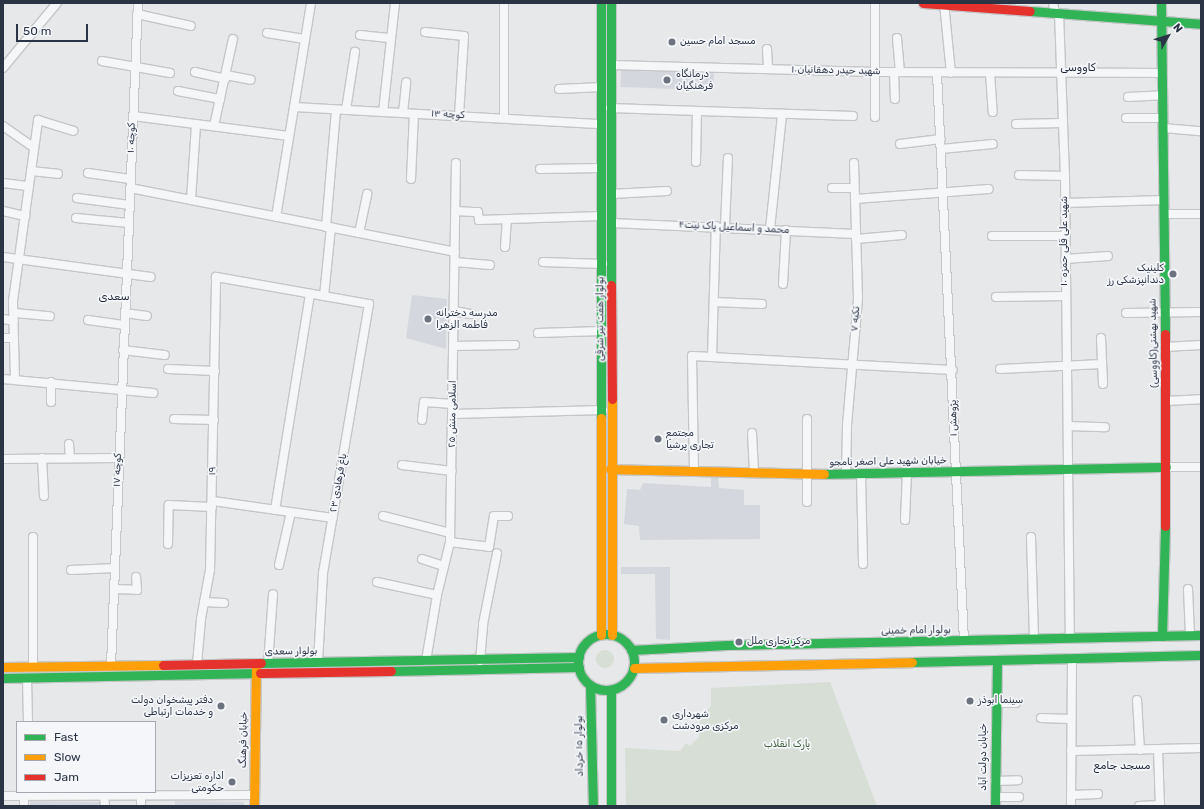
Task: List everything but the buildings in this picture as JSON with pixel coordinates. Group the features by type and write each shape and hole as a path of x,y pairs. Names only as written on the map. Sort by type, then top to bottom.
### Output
{"main road":[{"name":"بولوار هفت تیر شرقی","path":"601,3 602,216 603,264 607,284 612,635"},
{"name":"بولوار هفت تیر شرقی","path":"601,635 602,331 611,223 611,3"},
{"path":"923,3 994,6 1057,13 1201,24"},
{"name":"شهید بهشتی(کاووسی)","path":"1161,3 1166,401 1162,636"},
{"name":"خیابان شهید علی اصغر نامجو","path":"610,469 861,475 1166,467"},
{"path":"601,635 612,635 626,643 631,650 634,668 626,683 611,690 590,685 579,668 579,656 583,646 591,639 601,635"},
{"name":"بولوار امام خمینی","path":"631,650 727,645 1201,635"},
{"path":"634,668 1201,655"},
{"name":"بولوار سعدی","path":"3,667 426,662 579,656"},
{"name":"خیابان دولت آباد","path":"995,802 995,703 997,660"},
{"name":"خیابان فرهنگ","path":"254,806 257,664"},
{"path":"3,678 256,675 579,668"},
{"name":"بولوار ۱۵ خرداد","path":"590,685 593,806"},
{"path":"611,690 611,806"}],"street":[{"path":"3,67 57,3"},
{"name":"کوچه ۱۰","path":"127,274 138,3"},
{"path":"276,217 311,3"},
{"path":"383,112 395,3"},
{"path":"504,3 504,118"},
{"path":"875,3 875,118"},
{"name":"شهید علی قلی حمزه ۱۰","path":"1053,3 1057,13 1065,176 1065,296 1069,469 1070,638"},
{"path":"944,4 951,73"},
{"path":"137,14 191,26"},
{"path":"425,32 464,36 459,116"},
{"path":"267,33 305,38"},
{"path":"360,35 391,38"},
{"path":"895,99 897,38"},
{"path":"214,126 233,39"},
{"path":"767,49 768,69"},
{"path":"346,110 355,52"},
{"path":"102,61 170,73"},
{"name":"شهید حیدر دهقانیان۱۰","path":"611,65 937,73 1163,73"},
{"path":"195,72 251,80"},
{"path":"990,72 993,112"},
{"name":"پژوهش ۱","path":"937,73 953,370 955,472 964,641"},
{"path":"403,113 406,82"},
{"path":"559,89 602,87"},
{"path":"178,91 220,99"},
{"path":"1128,97 1163,95"},
{"name":"کوچه ۱۳","path":"294,107 602,124"},
{"path":"610,108 853,116"},
{"path":"275,510 310,294 324,296 336,110"},
{"path":"696,162 697,112"},
{"path":"411,179 414,114"},
{"path":"770,229 782,114"},
{"path":"133,116 289,136"},
{"path":"1126,118 1163,118"},
{"path":"15,379 14,317 19,260 38,120 73,131"},
{"path":"1016,124 1063,123"},
{"path":"191,200 196,124"},
{"path":"3,126 34,148"},
{"path":"1163,128 1201,131"},
{"path":"900,144 941,139"},
{"path":"942,150 993,144"},
{"path":"725,226 728,197 725,192 728,158"},
{"name":"تکیه ۷","path":"846,474 852,365 858,298 854,163"},
{"name":"اسلامی منش ۲۵","path":"426,662 437,596 450,542 456,164"},
{"path":"540,169 602,168"},
{"path":"31,171 58,174"},
{"path":"88,173 130,179"},
{"path":"1019,175 1065,176"},
{"path":"3,183 29,186"},
{"path":"130,188 455,252"},
{"path":"832,188 854,188"},
{"path":"855,200 944,194 989,189"},
{"path":"611,194 666,191"},
{"path":"359,233 367,194"},
{"path":"77,198 130,205"},
{"path":"1065,203 1164,200"},
{"path":"3,211 25,216"},
{"path":"456,211 478,212 479,220 602,216"},
{"path":"1164,214 1201,214"},
{"path":"76,218 129,223"},
{"path":"505,247 507,219"},
{"name":"محمد و اسماعیل پاک نیت۴","path":"611,223 725,226 856,236 902,235"},
{"path":"712,357 716,226"},
{"path":"783,284 786,230"},
{"path":"992,236 1065,236"},
{"path":"1065,259 1108,256"},
{"path":"3,257 151,277"},
{"path":"455,262 490,265"},
{"path":"543,262 603,264"},
{"name":"کوچه ۱۷","path":"111,666 127,274"},
{"name":"۱۹","path":"197,664 204,602 210,570 216,277 310,294"},
{"name":"باغ فرهادی ۲۳","path":"318,663 324,572 369,304 324,296"},
{"path":"996,297 1065,296"},
{"path":"714,302 762,304"},
{"path":"454,311 471,314"},
{"path":"1126,313 1201,312"},
{"path":"125,313 147,316"},
{"path":"3,319 14,317 50,316"},
{"path":"88,320 124,325"},
{"path":"538,332 602,331"},
{"path":"3,338 14,338"},
{"path":"1101,338 1103,384"},
{"path":"454,346 515,345"},
{"path":"1165,347 1201,345"},
{"path":"123,350 165,355"},
{"path":"694,470 692,356 953,370"},
{"path":"1000,370 1102,364"},
{"path":"168,368 215,371"},
{"path":"3,378 122,388 153,393"},
{"path":"51,382 51,402"},
{"path":"1166,401 1200,399"},
{"path":"422,420 424,402 453,404"},
{"path":"453,414 602,410"},
{"path":"174,418 214,420"},
{"path":"807,419 807,502"},
{"path":"1068,426 1106,427"},
{"path":"752,433 754,472"},
{"path":"69,444 70,458"},
{"path":"42,458 44,496"},
{"path":"3,459 119,458"},
{"path":"402,465 452,471"},
{"path":"1166,467 1201,467"},
{"path":"905,520 907,474"},
{"path":"861,475 863,564"},
{"path":"168,544 169,504 212,504 275,510 333,518"},
{"path":"279,565 291,512"},
{"path":"383,516 450,533"},
{"path":"450,542 489,547 494,516 508,516"},
{"path":"33,536 33,667"},
{"path":"1031,537 1034,639"},
{"path":"480,660 483,624 497,553"},
{"path":"422,559 444,566"},
{"path":"71,570 115,568"},
{"path":"114,589 136,590 136,577"},
{"path":"377,582 437,596"},
{"path":"1188,589 1190,635"},
{"path":"268,664 273,594"},
{"path":"204,602 224,603"},
{"path":"1071,806 1070,719 1072,658"},
{"path":"27,678 28,721"},
{"path":"1137,700 1140,750"},
{"path":"995,703 1016,704"},
{"path":"1042,718 1070,719"},
{"path":"1071,751 1201,748"},
{"path":"1139,806 1160,805 1158,749"},
{"path":"995,781 1018,780"},
{"path":"3,796 24,794 104,796 255,795"},
{"path":"24,794 24,806"},
{"path":"1071,795 1098,794"},
{"path":"104,796 105,806"},
{"path":"141,796 141,806"},
{"path":"995,802 1019,797"}],"shaded area":[{"name":"درمانگاه فرهنگیان","path":"621,70 714,73 713,90 620,87"},
{"name":"مدرسه دخترانه فاطمه الزهرا","path":"412,295 447,299 446,349 406,338"},
{"path":"711,478 718,478 719,488 744,490 744,505 760,505 760,539 640,540 639,526 624,524 627,489 640,490 643,483 711,487"},
{"path":"621,567 670,567 670,640 656,639 655,574 621,574"},
{"path":"30,801 100,802 100,806 30,806"},
{"path":"175,801 244,802 244,806 175,806"}],"green space":[{"path":"605,650 609,651 613,655 613,663 609,667 605,668 601,667 597,663 596,659 597,655 601,651"},
{"name":"پارک انقلاب","path":"830,682 877,806 626,806 625,748 680,751 686,743 690,746 699,737 700,718 711,706 711,688"}],"traffic: fast":[{"path":"601,3 601,418"},
{"path":"611,3 611,285"},
{"path":"1161,3 1165,334"},
{"path":"1030,11 1201,24"},
{"path":"824,474 1166,467"},
{"path":"1162,636 1165,526"},
{"path":"606,634 617,636 626,642 632,651 634,662 632,673 626,682 617,688 606,690 595,688 586,682 580,673 578,662 580,651 586,642 595,636 606,634"},
{"path":"631,650 727,645 1201,635"},
{"path":"912,662 1201,655"},
{"path":"261,663 579,657"},
{"path":"995,806 997,660"},
{"path":"391,671 579,667"},
{"path":"3,678 260,673"},
{"path":"590,685 593,806"},
{"path":"611,690 611,806"}],"traffic: slow":[{"path":"612,399 612,635"},
{"path":"601,418 601,635"},
{"path":"610,469 824,474"},
{"path":"634,668 912,662"},
{"path":"3,667 163,665"},
{"path":"254,806 256,668"}],"traffic: jam":[{"path":"923,3 1030,11"},
{"path":"611,285 612,399"},
{"path":"1165,334 1165,526"},
{"path":"163,665 261,663"},
{"path":"260,673 391,671"}],"place":[{"name":"مسجد امام حسین","path":"672,42"},
{"name":"درمانگاه فرهنگیان","path":"667,80"},
{"name":"کلینیک دندانپزشکی رز","path":"1173,274"},
{"name":"مدرسه دخترانه فاطمه الزهرا","path":"428,319"},
{"name":"مجتمع تجاری پرشیا","path":"658,439"},
{"name":"مرکز تجاری ملل","path":"739,642"},
{"name":"سینما ابوذز","path":"970,701"},
{"name":"دفتر پیشخوان دولت و خدمات ارتباطی","path":"221,706"},
{"name":"شهرداری مرکزی مرودشت","path":"664,720"},
{"name":"اداره تعزیزات حکومتی","path":"232,782"}],"district":[{"name":"کاووسی","path":"1078,68"},
{"name":"سعدی","path":"114,297"},
{"name":"مسجد جامع","path":"1122,766"}]}
